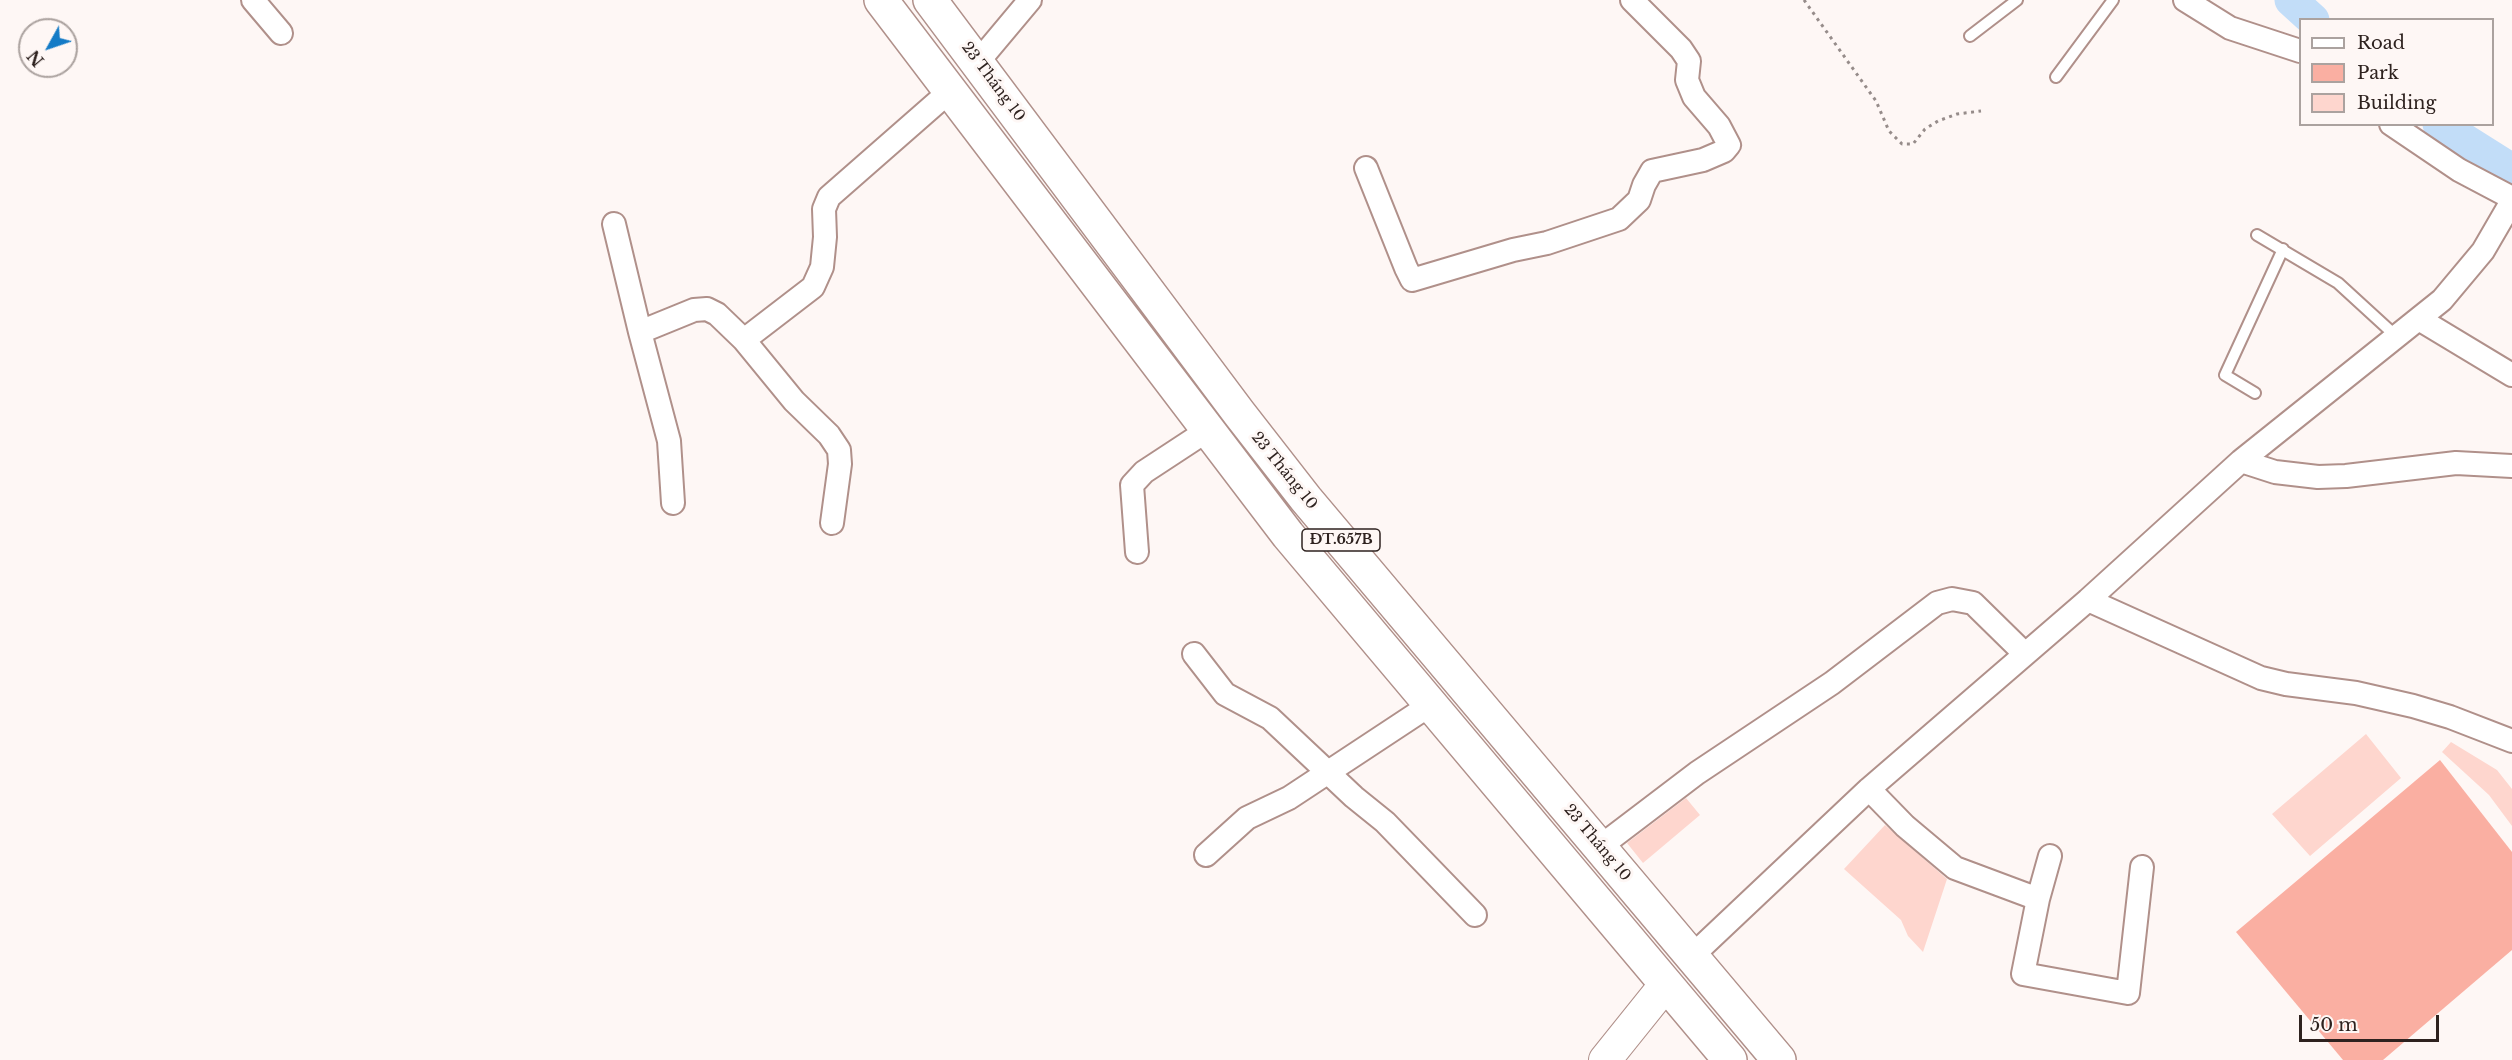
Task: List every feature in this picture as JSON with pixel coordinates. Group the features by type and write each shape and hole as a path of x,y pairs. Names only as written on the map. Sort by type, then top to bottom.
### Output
{"main road":[{"name":"ĐT.657B","path":"881,0 1288,534 1730,1060"},
{"name":"23 Tháng 10","path":"930,0 1271,455 1779,1060"},
{"path":"950,91 978,62"},
{"path":"1666,984 1692,956"}],"street":[{"path":"253,0 281,33"},
{"path":"978,62 1030,0"},
{"path":"1366,168 1412,280 1513,250 1547,243 1619,219 1639,200 1652,171 1703,160 1724,151 1729,145 1719,126 1694,97 1687,80 1689,61 1681,49 1632,0"},
{"path":"2185,0 2230,28 2299,50"},
{"path":"744,340 813,287 822,267 825,237 824,209 830,197 950,91"},
{"path":"1692,956 1869,789 2088,600 2241,461 2419,319 2456,285 2483,251 2512,200 2459,170 2394,126"},
{"path":"614,224 669,441 673,502"},
{"path":"640,332 694,310 707,309 717,314 744,340 794,401 829,435 839,450 840,464 832,523"},
{"path":"2419,319 2512,375"},
{"path":"1137,552 1132,485 1144,472 1208,430"},
{"path":"2241,461 2275,471 2318,477 2346,476 2456,463 2512,466"},
{"path":"1600,846 1697,773 1832,682 1937,603 1952,599 1973,603 1991,618 2025,654"},
{"path":"2088,600 2261,678 2286,684 2356,693 2413,706 2450,717 2512,741"},
{"path":"1194,654 1225,694 1270,718 1328,774 1386,822 1475,915"},
{"path":"1206,855 1247,818 1289,798 1328,774 1430,705"},
{"path":"1869,789 1905,826 1955,868 2038,899"},
{"path":"2050,856 2038,899 2023,974 2128,993 2142,867"},
{"path":"1605,1060 1666,984"}],"lane":[{"path":"1971,36 2017,0"},
{"path":"2055,77 2113,0"},
{"path":"2257,236 2283,249 2338,283 2397,337"},
{"path":"2255,393 2224,375 2283,249"}],"path":[{"path":"1804,0 1876,101 1890,131 1902,144 1912,144 1925,129 1938,121 1957,114 1981,111"}],"green space":[{"path":"2440,760 2512,852 2512,950 2383,1060 2343,1060 2236,932"}],"building":[{"path":"2366,734 2401,778 2310,856 2272,814"},
{"path":"2451,742 2497,770 2512,789 2512,826 2489,795 2442,752"},
{"path":"1686,798 1700,815 1643,863 1627,843"},
{"path":"1885,825 1947,879 1923,952 1908,936 1901,920 1844,869"}],"waterway":[{"path":"2291,0 2311,18"},
{"path":"2442,126 2512,170"}]}
